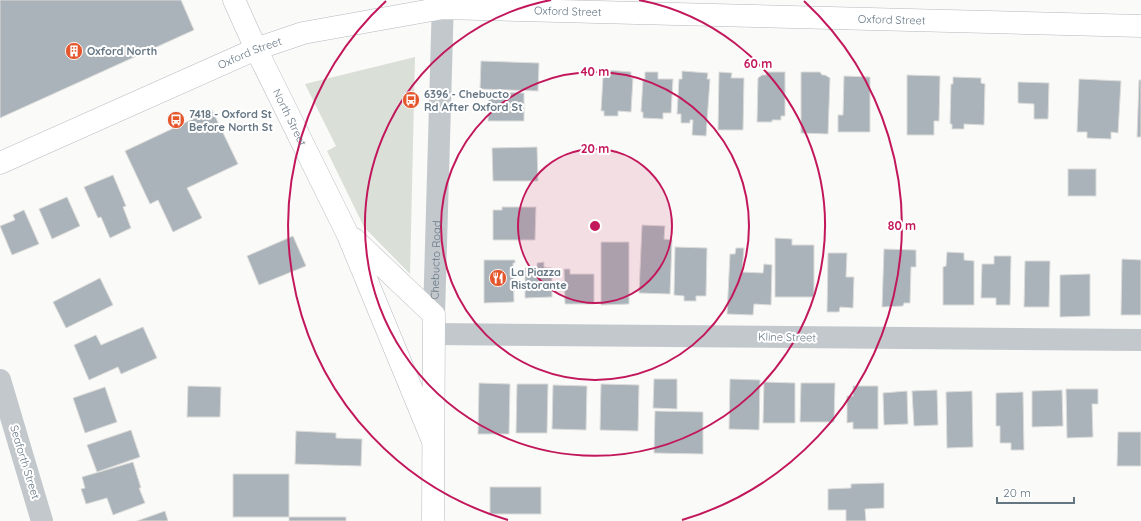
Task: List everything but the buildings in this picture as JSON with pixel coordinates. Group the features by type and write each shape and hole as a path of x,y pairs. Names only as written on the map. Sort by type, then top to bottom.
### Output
{"main road":[{"name":"North Street","path":"234,0 256,49 348,234 433,441"},
{"name":"Oxford Street","path":"0,163 256,49 303,33 443,4 1141,26"},
{"name":"North Street","path":"348,234 434,324"},
{"name":"Chebucto Road","path":"433,521 434,324"}],"street":[{"name":"Chebucto Road","path":"434,324 443,4"},
{"name":"Kline Street","path":"434,324 1141,340"},
{"name":"Seaforth Street","path":"0,380 42,521"}],"shaded area":[{"path":"415,57 410,274 364,227 327,151 336,146 305,84"}],"place":[{"name":"Oxford North","path":"74,51"},
{"name":"6396 - Chebucto Rd After Oxford St","path":"411,100"},
{"name":"7418 - Oxford St Before North St","path":"176,120"},
{"name":"La Piazza Ristorante","path":"498,278"}]}
